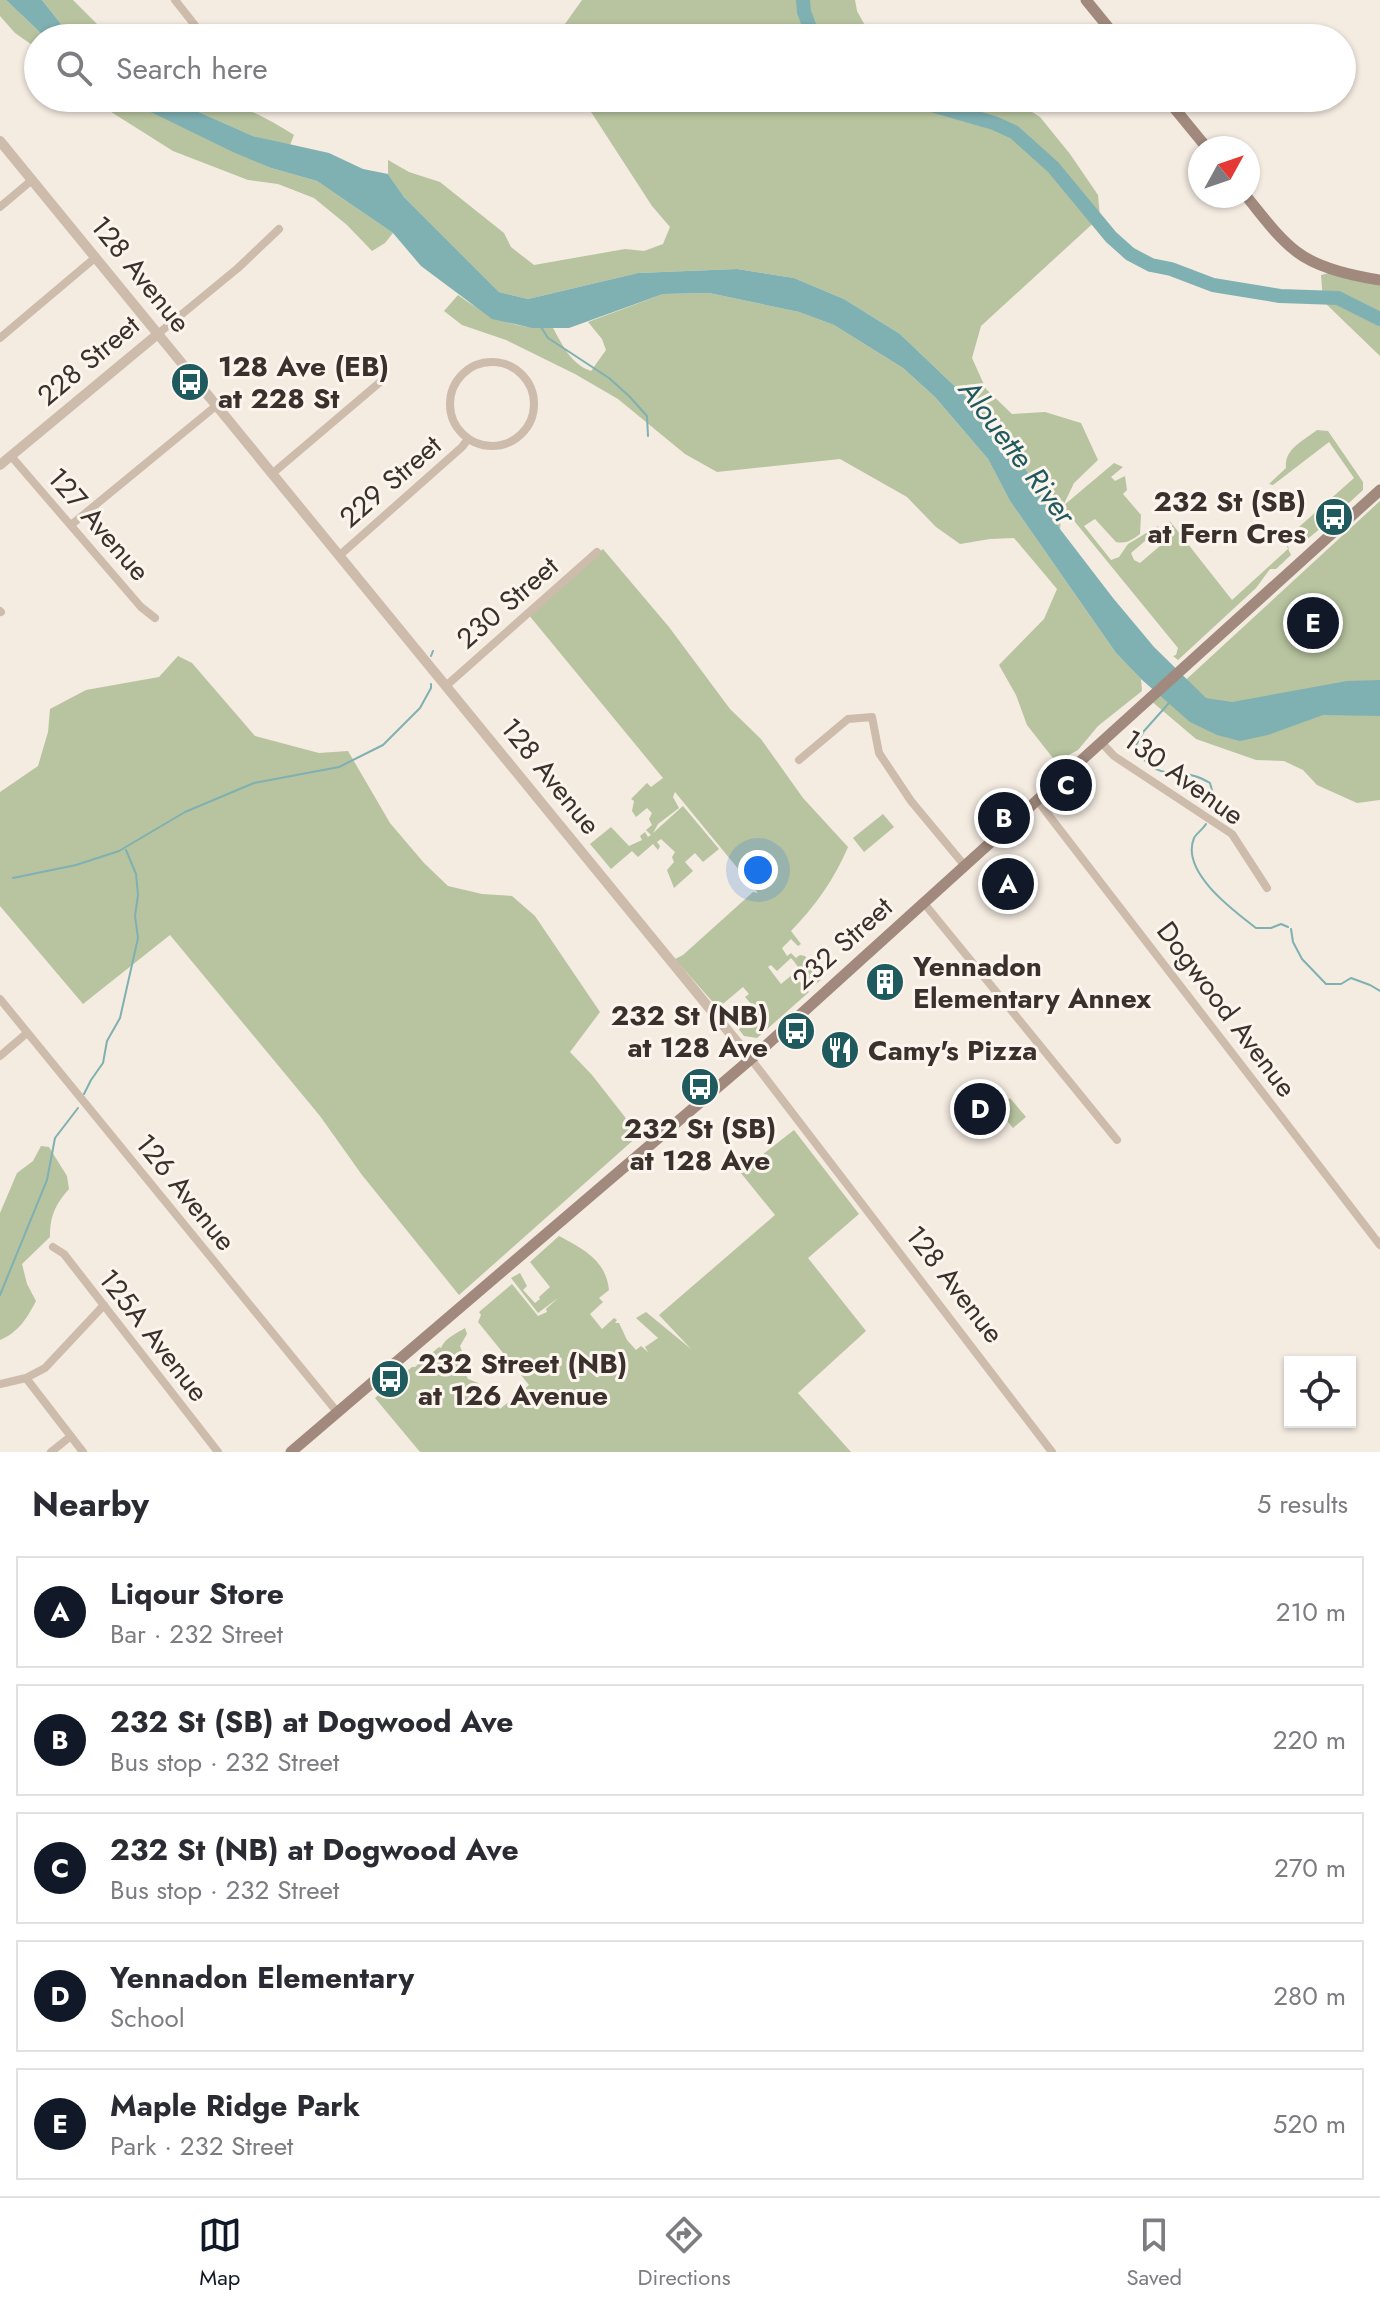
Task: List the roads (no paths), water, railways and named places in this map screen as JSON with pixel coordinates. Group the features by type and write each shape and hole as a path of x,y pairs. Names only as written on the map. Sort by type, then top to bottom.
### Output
{"main road":[{"path":"1086,0 1106,24"},
{"path":"1177,112 1197,136"},
{"path":"1256,208 1298,253 1316,262 1380,280"},
{"name":"232 Street","path":"291,1452 751,1059 1380,490"}],"street":[{"path":"175,0 194,24"},
{"name":"128 Avenue","path":"0,141 751,1059 1052,1452"},
{"path":"0,207 32,180"},
{"name":"228 Street","path":"0,465 238,268 279,229"},
{"path":"0,338 96,257"},
{"name":"229 Street","path":"482,362 502,362 515,368 529,384 534,397 534,411 525,430 515,439 495,446 481,445 468,439 454,423 450,410 454,383 463,372 482,362"},
{"path":"273,473 379,383"},
{"path":"71,525 217,405"},
{"name":"229 Street","path":"340,555 468,439"},
{"name":"127 Avenue","path":"11,456 141,607 155,618"},
{"name":"230 Street","path":"447,685 597,552"},
{"path":"799,760 848,719 872,717 879,753 911,801 965,866"},
{"name":"130 Avenue","path":"1101,742 1114,756 1232,834 1267,888"},
{"name":"Dogwood Avenue","path":"1037,800 1380,1245"},
{"path":"923,902 1117,1140"},
{"name":"126 Avenue","path":"0,999 338,1413"},
{"path":"0,1056 27,1033"},
{"name":"125A Avenue","path":"53,1247 64,1254 218,1452"},
{"path":"0,1384 26,1378 49,1364 104,1305"},
{"path":"26,1378 83,1452"},
{"path":"51,1452 71,1436"}],"water":[{"path":"6,0 42,0 61,24 31,24"},
{"path":"151,112 199,112 253,136 329,153 363,169 388,174 404,197 499,292 528,299 638,273 737,269 794,278 844,299 900,334 987,417 1018,456 1060,529 1113,598 1154,647 1206,698 1232,702 1347,681 1380,680 1380,716 1323,715 1268,735 1240,741 1217,735 1190,722 1116,653 1010,501 988,459 935,397 903,368 834,325 799,312 709,293 663,294 569,328 532,328 492,319 421,266 393,233 317,181 271,168"}],"waterway":[{"path":"803,0 809,24"},
{"path":"956,112 1014,132 1053,167 1111,237 1130,254 1151,265 1213,285 1280,296 1338,298 1380,319"},
{"path":"541,327 548,338 609,378 629,396 647,416 648,436"},
{"path":"431,656 433,651"},
{"path":"13,878 76,865 119,851 185,812 254,783 339,767 383,745 420,708 431,684"},
{"path":"1169,703 1144,731 1135,747 1144,760 1161,771 1188,774 1210,783 1216,805 1210,810"},
{"path":"1206,824 1194,838 1192,851 1202,877 1235,912 1256,928 1281,924 1288,927"},
{"path":"84,1094 103,1063 107,1041 120,1018 138,938 136,874 126,850"},
{"path":"1291,929 1293,942 1302,959 1326,984 1341,984 1351,978 1380,991"},
{"path":"0,1295 47,1180 55,1138 78,1108"}],"place":[{"name":"128 Ave (EB) at 228 St","path":"190,382"},
{"name":"232 St (SB) at Fern Cres","path":"1334,517"},
{"name":"Maple Ridge Park","path":"1313,623"},
{"name":"232 St (NB) at Dogwood Ave","path":"1066,785"},
{"name":"232 St (SB) at Dogwood Ave","path":"1004,818"},
{"name":"Liqour Store","path":"1008,884"},
{"name":"Yennadon Elementary Annex","path":"885,982"},
{"name":"232 St (NB) at 128 Ave","path":"796,1031"},
{"name":"Camy's Pizza","path":"840,1050"},
{"name":"232 St (SB) at 128 Ave","path":"700,1087"},
{"name":"Yennadon Elementary","path":"980,1109"},
{"name":"232 Street (NB) at 126 Avenue","path":"390,1379"}],"water label":[{"name":"Alouette River","path":"1017,452"}]}
